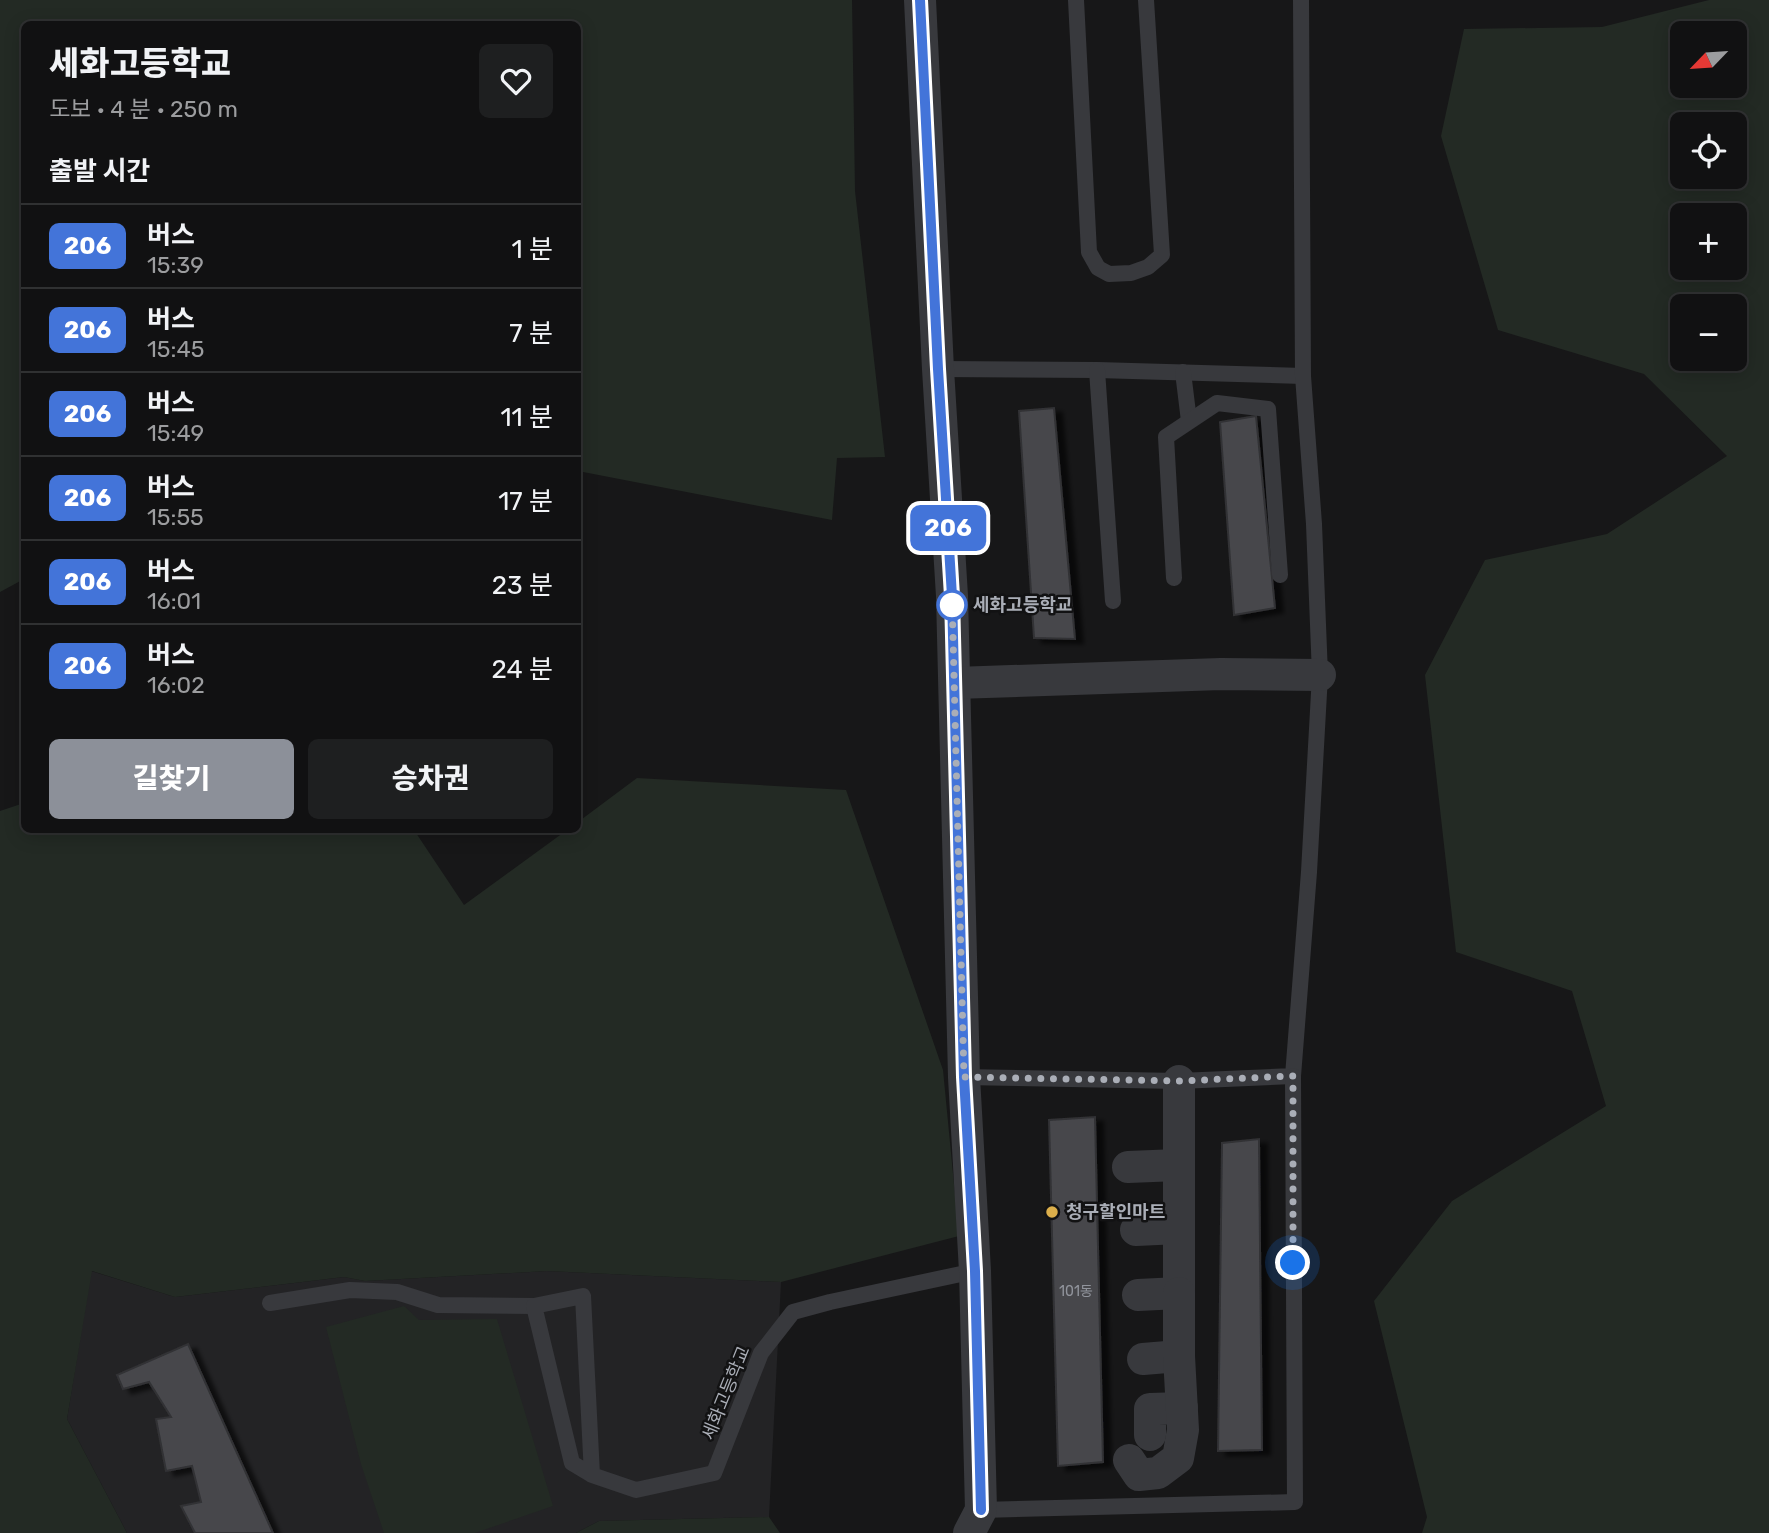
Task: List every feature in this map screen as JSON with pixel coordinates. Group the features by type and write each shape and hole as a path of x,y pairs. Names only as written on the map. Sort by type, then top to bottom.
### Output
{"street":[{"path":"920,0 952,596 964,1077 975,1271 975,1521"},
{"path":"955,683 1222,674 1320,675"},
{"path":"1129,1460 1139,1475 1158,1473 1178,1458 1182,1430 1179,1356 1179,1081"},
{"path":"1128,1167 1178,1165"},
{"path":"1136,1230 1178,1228"},
{"path":"1138,1295 1179,1293"},
{"path":"1143,1359 1179,1356"},
{"path":"1150,1435 1150,1409 1182,1408"}],"lane":[{"path":"1076,0 1089,252 1098,268 1109,274 1131,273 1148,267 1162,255 1146,0"},
{"path":"975,1521 1295,1502 1293,1076 1309,872 1320,675 1314,524 1303,376 1301,0"},
{"path":"938,369 1303,376"},
{"path":"1097,370 1113,601"},
{"path":"1183,372 1189,421"},
{"path":"1174,578 1166,437 1217,403 1268,409 1280,575"},
{"path":"964,1077 1179,1081 1293,1076"},
{"name":"세화고등학교","path":"534,1306 572,1463 592,1475 636,1490 714,1473 761,1353 793,1312 975,1271"},
{"path":"270,1303 350,1290 397,1292 438,1305 534,1306 583,1296 592,1475"}],"shaded area":[{"path":"0,0 852,0 855,191 885,457 837,458 832,520 581,472 581,21 21,21 21,581 0,592"},
{"path":"1709,0 1769,0 1769,1533 1422,1533 1427,1517 1374,1301 1452,1201 1606,1106 1572,991 1456,952 1425,675 1485,560 1607,534 1727,456 1644,374 1498,330 1441,136 1464,29 1602,27"},
{"path":"637,778 846,790 943,1070 959,1236 781,1282 547,1271 365,1281 344,1277 175,1297 92,1271 67,1419 127,1533 0,1533 0,811 21,804 21,833 416,833 464,905 563,833 581,833 581,820"},
{"path":"91,1271 175,1297 344,1277 365,1281 547,1271 781,1282 769,1517 599,1521 576,1533 127,1533 67,1419"},
{"path":"404,1306 419,1320 497,1319 553,1506 475,1533 384,1533 361,1464 326,1327"},
{"path":"769,1517 780,1533 576,1533 599,1521"}],"building":[{"path":"1054,408 1075,639 1034,638 1019,411"},
{"path":"1256,416 1275,608 1234,615 1220,422"},
{"path":"1095,1117 1103,1462 1058,1466 1049,1120"},
{"path":"1259,1139 1262,1450 1218,1451 1222,1143"},
{"path":"188,1344 273,1533 195,1533 181,1506 201,1502 192,1466 166,1471 156,1419 171,1417 149,1382 123,1389 117,1375"}],"bus line":[{"name":"206","path":"920,0 952,596 964,1077 975,1271 981,1510"}],"place":[{"name":"세화고등학교","path":"952,605"},
{"name":"청구할인마트","path":"1052,1212"}],"route":[{"path":"952,605 952,596 964,1077 1179,1081 1293,1076 1293,1263"}]}
